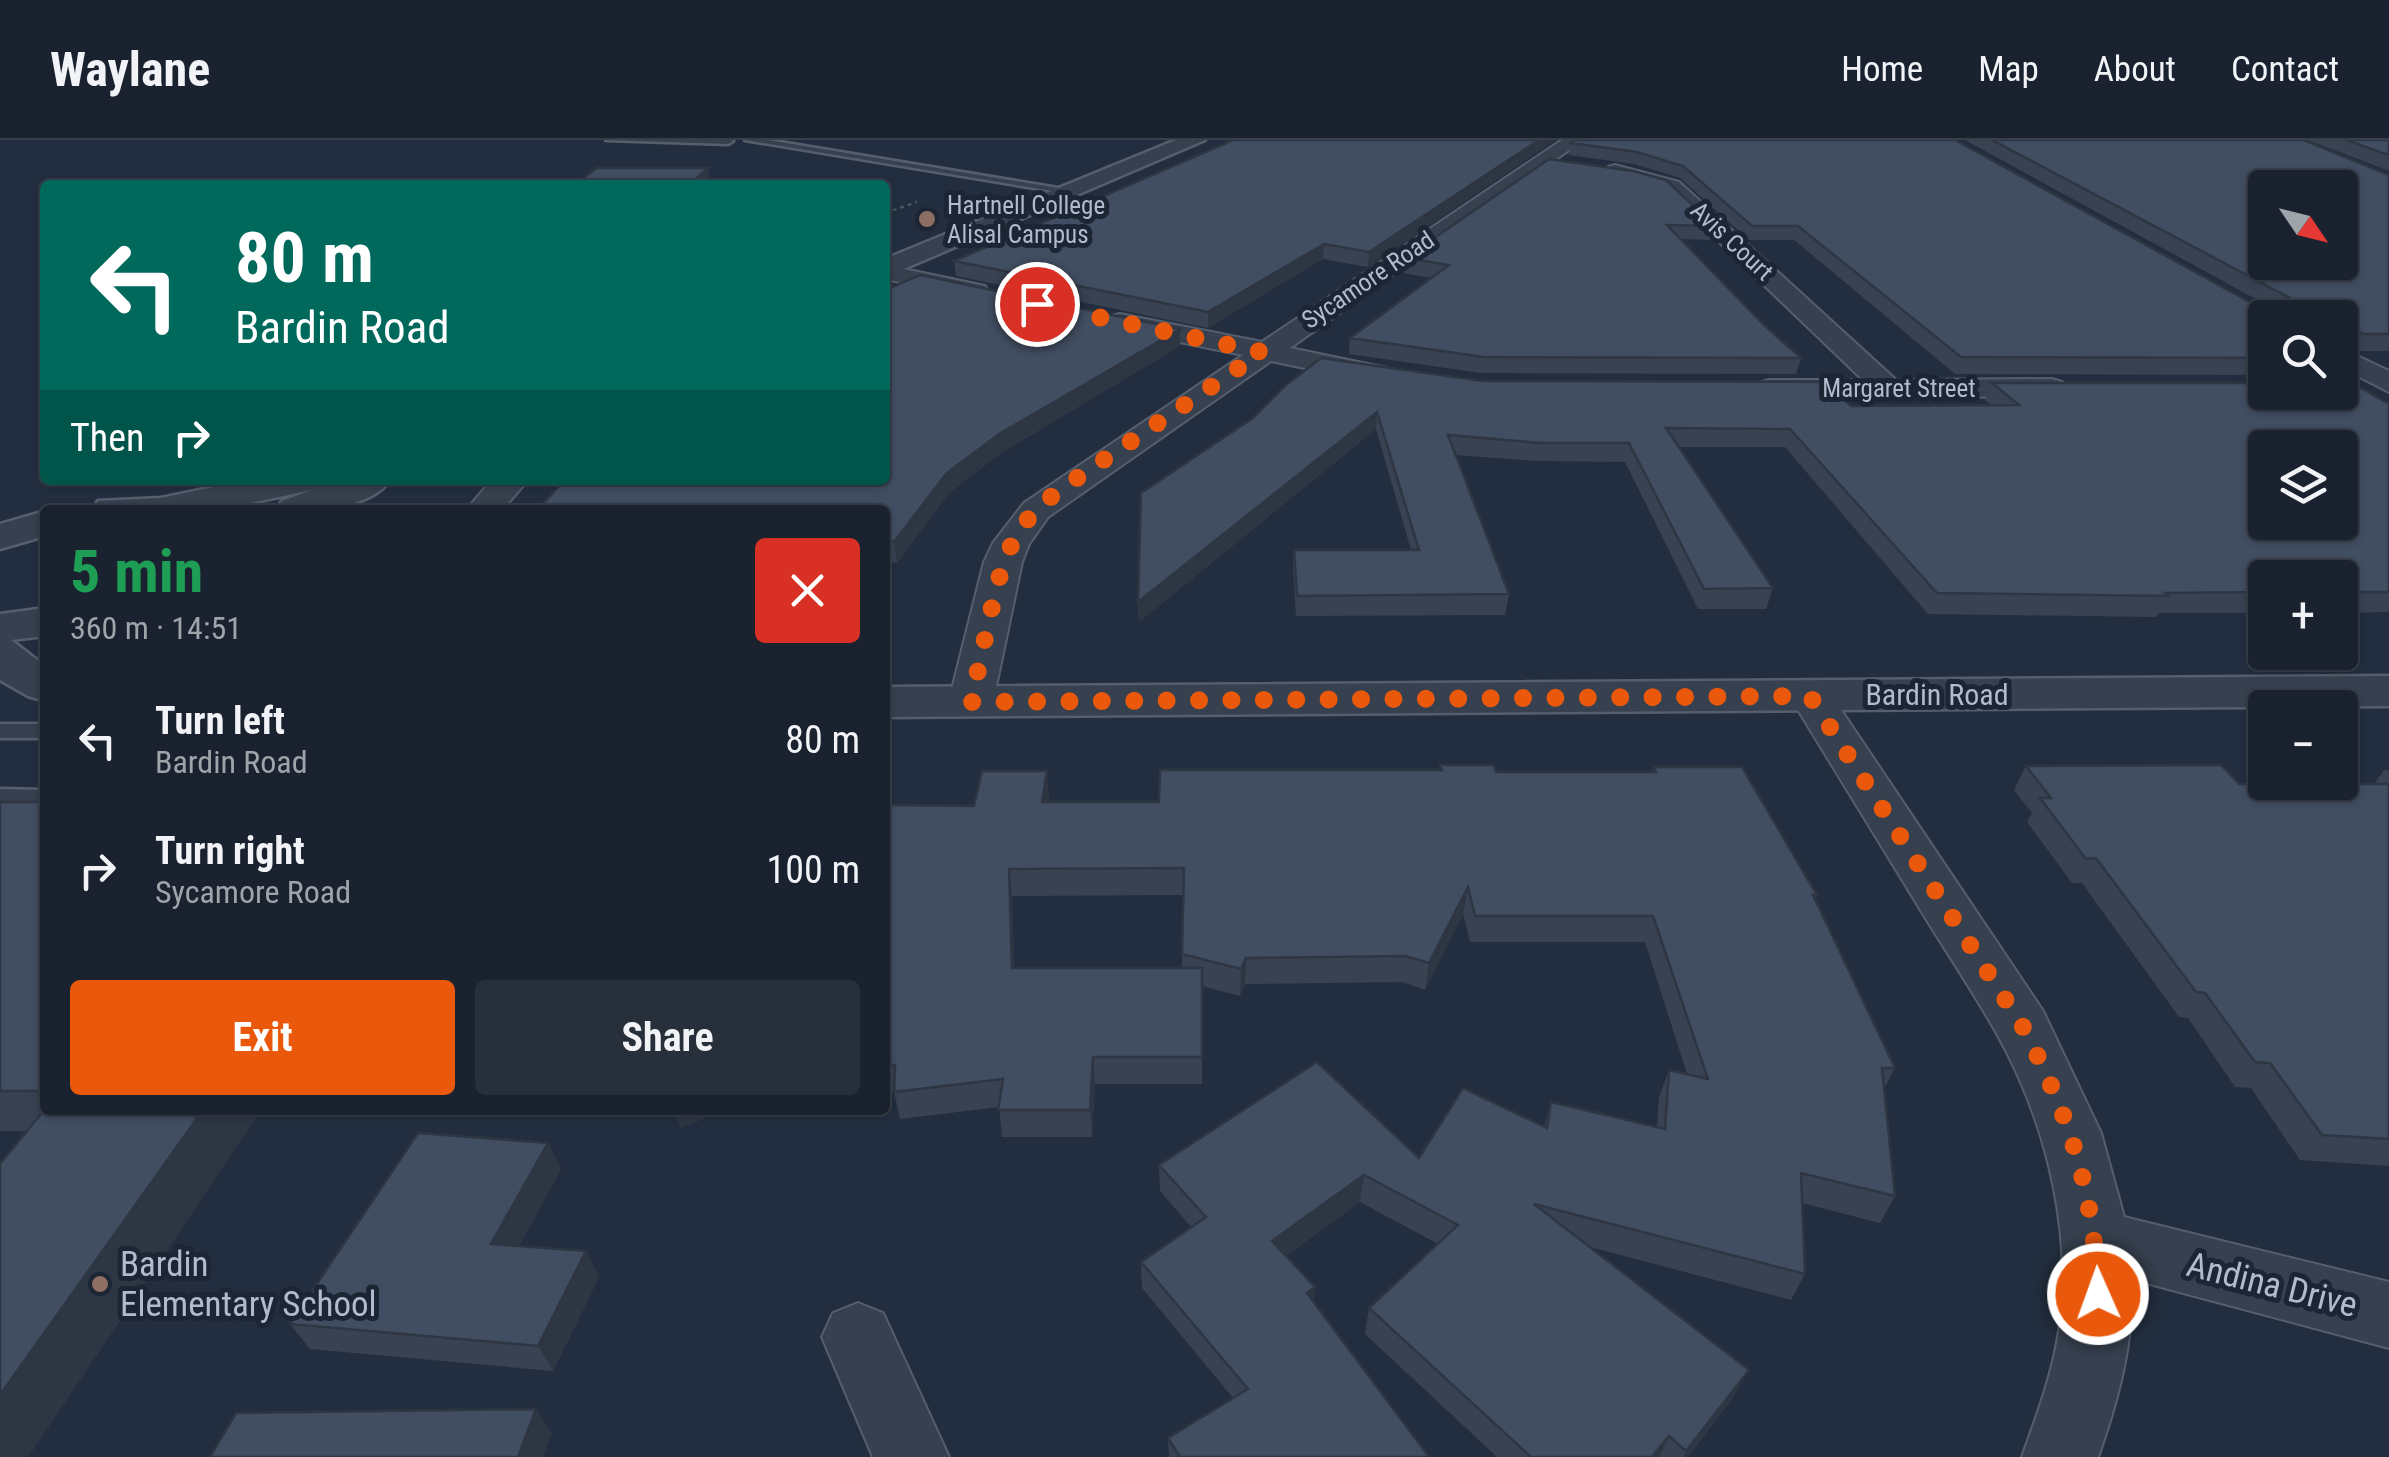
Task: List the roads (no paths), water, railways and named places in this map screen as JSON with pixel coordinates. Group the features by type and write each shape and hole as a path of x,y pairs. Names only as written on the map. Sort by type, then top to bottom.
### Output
{"street":[{"path":"890,269 1194,140"},
{"name":"Sycamore Road","path":"971,702 1007,552 1022,525 1055,493 1262,352 1568,159"},
{"name":"Avis Court","path":"1568,159 1672,186 1888,388"},
{"path":"890,272 999,296"},
{"path":"1094,316 1413,379"},
{"path":"2358,367 2389,385"},
{"path":"2358,387 2389,385"},
{"name":"Margaret Street","path":"1749,389 2086,388"},
{"path":"187,505 281,485"},
{"path":"308,505 358,485"},
{"path":"488,505 506,485"},
{"path":"0,537 40,525"},
{"path":"0,628 40,623"},
{"path":"0,652 18,671 40,683"},
{"name":"Bardin Road","path":"890,702 2389,690"},
{"path":"1810,696 2023,1027 2053,1083 2089,1190 2098,1294 2094,1351 2078,1414 2060,1457"},
{"name":"Andina Drive","path":"2096,1240 2389,1315"},
{"path":"858,1337 911,1457"}],"lane":[{"path":"611,140 728,141"},
{"path":"750,140 1072,191"},
{"path":"0,731 40,731"},
{"path":"0,796 40,798"}],"place":[{"name":"Hartnell College Alisal Campus","path":"927,219"},
{"name":"Bardin Elementary School","path":"100,1284"}]}
